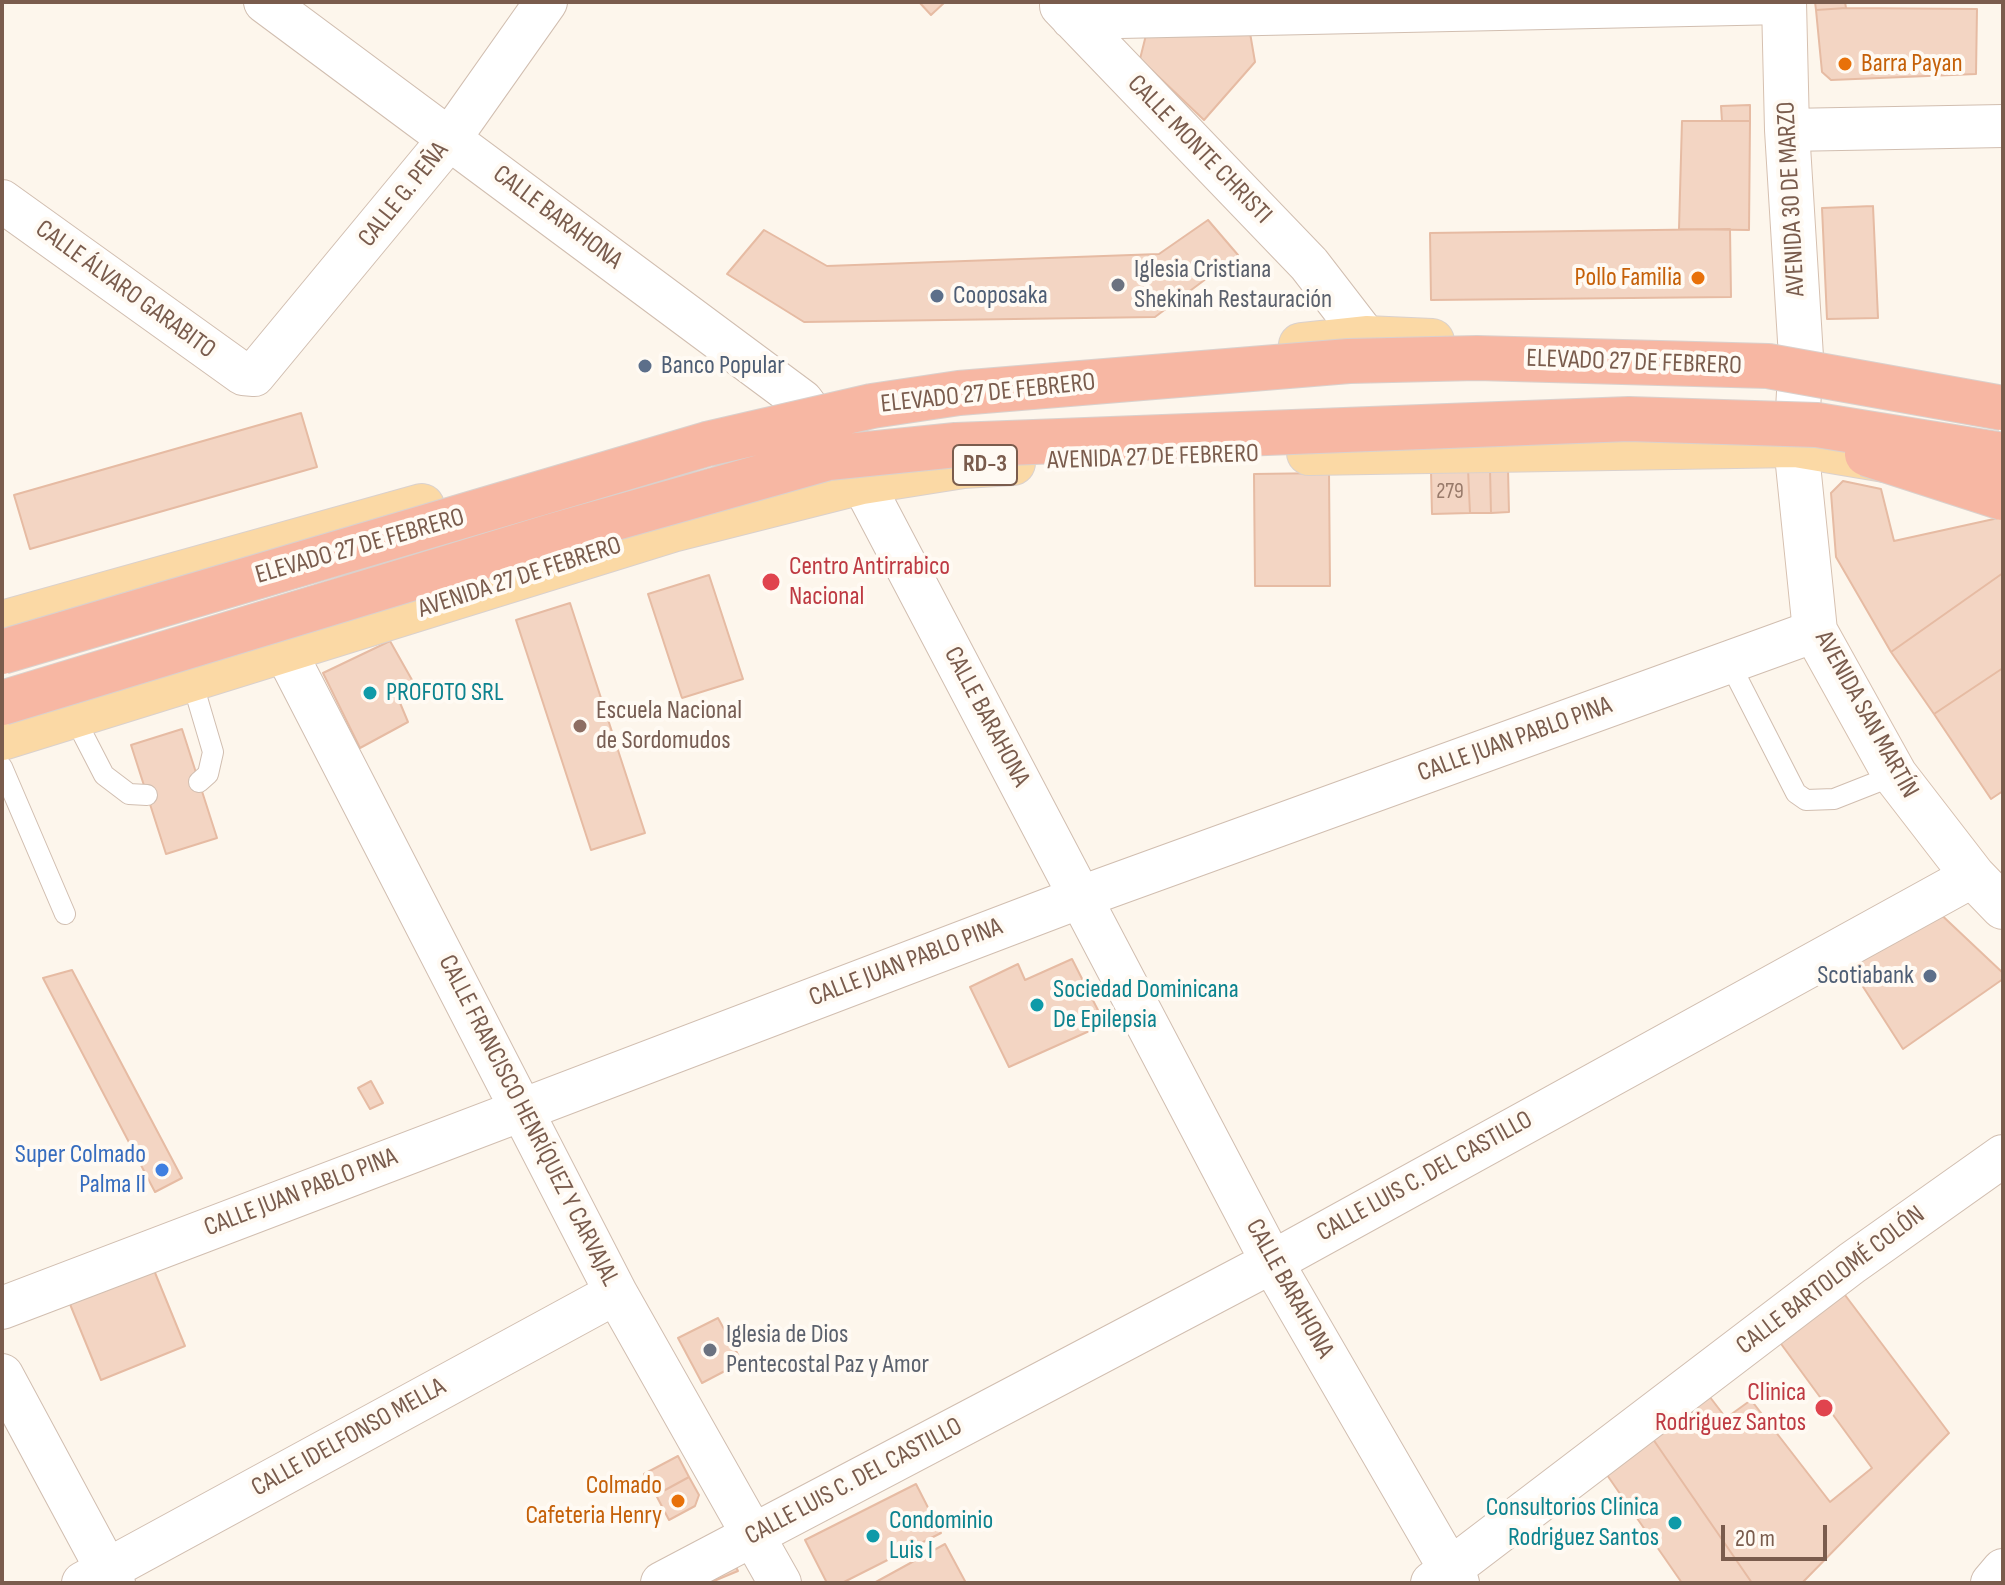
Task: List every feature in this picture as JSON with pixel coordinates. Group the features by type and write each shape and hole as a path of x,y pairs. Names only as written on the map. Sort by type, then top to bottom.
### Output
{"highway":[{"name":"ELEVADO 27 DE FEBRERO","path":"5,626 707,444 872,406 959,393 1349,361 1477,358 1768,366 2003,408"},
{"name":"ELEVADO 27 DE FEBRERO","path":"2,703 555,535 828,458 956,445 1629,419 1803,406 2003,455"},
{"path":"1803,406 1870,455 2003,498"}],"main road":[{"name":"AVENIDA 30 DE MARZO","path":"1784,3 1787,130 1803,406"},
{"name":"AVENIDA 27 DE FEBRERO","path":"5,626 802,401 882,389 1366,338 1803,406 1929,468 2003,486"},
{"name":"AVENIDA 27 DE FEBRERO","path":"2,738 286,653 672,530 862,482 963,466 1128,457 2003,391"},
{"name":"AVENIDA SAN MARTÍN","path":"1803,406 1815,631 1895,775 1973,876 2003,907"}],"street":[{"name":"CALLE BARAHONA","path":"265,2 802,401 862,482 1272,1262 1447,1578"},
{"name":"CALLE G. PEÑA","path":"249,376 259,372 450,138 546,2"},
{"path":"1065,10 1784,3"},
{"name":"CALLE MONTE CHRISTI","path":"1065,10 1309,264 1366,338"},
{"path":"1787,130 2003,126"},
{"name":"CALLE ÁLVARO GARABITO","path":"2,201 249,376"},
{"name":"CALLE JUAN PABLO PINA","path":"2,1308 1081,897 1815,631"},
{"name":"CALLE FRANCISCO HENRÍQUEZ Y CARVAJAL","path":"286,653 616,1293 780,1583"},
{"name":"CALLE LUIS C. DEL CASTILLO","path":"662,1583 1272,1262 1973,876"},
{"name":"CALLE BARTOLOMÉ COLÓN","path":"1447,1578 1852,1263 2003,1156"},
{"name":"CALLE IDELFONSO MELLA","path":"101,1578 616,1293"},
{"path":"2,1375 101,1578"},
{"path":"1992,1583 2003,1570"}],"lane":[{"path":"1729,662 1796,793 1806,800 1834,799 1895,775"},
{"path":"192,681 213,752 208,774 199,782"},
{"path":"74,717 104,775 129,794 147,795"},
{"path":"2,767 65,914"}],"building":[{"path":"919,2 945,2 931,15"},
{"path":"1815,2 1845,2 1846,8 1816,10"},
{"path":"1977,9 1976,74 1831,80 1822,72 1816,10"},
{"path":"1249,27 1255,62 1204,120 1140,59 1146,35"},
{"path":"1750,105 1750,121 1722,121 1721,106"},
{"path":"1682,121 1750,121 1749,230 1679,229"},
{"path":"1873,206 1878,318 1827,319 1822,208"},
{"path":"1208,220 1238,255 1155,317 804,322 727,274 764,230 827,266 1159,254"},
{"path":"1730,229 1731,297 1431,300 1430,233"},
{"path":"301,413 317,467 30,549 14,495"},
{"path":"1468,469 1470,513 1432,514 1431,471"},
{"path":"1468,469 1490,469 1491,513 1470,513"},
{"path":"1490,469 1508,469 1509,512 1491,513"},
{"path":"1329,473 1330,586 1255,586 1254,474"},
{"path":"1843,481 1881,489 1894,541 2003,517 2003,573 1891,652 1836,557 1831,493"},
{"path":"2003,573 2003,668 1934,714 1891,652"},
{"path":"709,575 743,679 682,698 648,594"},
{"name":"Escuela Nacional de Sordomudos","path":"570,603 645,833 591,850 516,620"},
{"name":"PROFOTO SRL","path":"390,641 416,687 398,698 408,722 360,748 323,673"},
{"path":"2003,668 2003,791 1991,799 1934,714"},
{"path":"182,729 217,838 166,854 131,745"},
{"name":"Scotiabank","path":"1933,907 2003,973 2003,979 1903,1049 1842,954"},
{"name":"Sociedad Dominicana De Epilepsia","path":"1072,959 1105,1024 1009,1067 970,987 1018,964 1025,980"},
{"path":"72,970 182,1178 155,1192 43,978"},
{"path":"371,1081 383,1103 370,1109 358,1088"},
{"path":"149,1258 185,1346 101,1380 65,1292"},
{"path":"1842,1291 1949,1433 1802,1583 1752,1583 1646,1429 1703,1388 1726,1418 1751,1400 1830,1502 1872,1468 1776,1337"},
{"name":"Iglesia de Dios Pentecostal Paz y Amor","path":"718,1318 742,1362 702,1383 678,1338"},
{"name":"Consultorios Clinica Rodriguez Santos","path":"1646,1429 1752,1583 1682,1583 1598,1462"},
{"path":"678,1456 689,1477 656,1495 644,1474"},
{"name":"Colmado Cafeteria Henry","path":"689,1477 699,1495 695,1506 669,1520 656,1495"},
{"name":"Condominio Luis I","path":"916,1484 941,1533 842,1583 827,1583 805,1540"},
{"path":"945,1544 966,1583 874,1583"},
{"path":"733,1561 738,1571 709,1583 702,1569"}],"place":[{"name":"Barra Payan","path":"1845,64"},
{"name":"Pollo Familia","path":"1698,278"},
{"name":"Iglesia Cristiana Shekinah Restauración","path":"1118,285"},
{"name":"Cooposaka","path":"937,296"},
{"name":"Banco Popular","path":"645,366"},
{"name":"Centro Antirrabico Nacional","path":"771,582"},
{"name":"PROFOTO SRL","path":"370,693"},
{"name":"Escuela Nacional de Sordomudos","path":"580,726"},
{"name":"Scotiabank","path":"1930,976"},
{"name":"Sociedad Dominicana De Epilepsia","path":"1037,1005"},
{"name":"Super Colmado Palma II","path":"162,1170"},
{"name":"Iglesia de Dios Pentecostal Paz y Amor","path":"710,1350"},
{"name":"Clinica Rodriguez Santos","path":"1824,1408"},
{"name":"Colmado Cafeteria Henry","path":"678,1501"},
{"name":"Consultorios Clinica Rodriguez Santos","path":"1675,1523"},
{"name":"Condominio Luis I","path":"873,1536"}]}
